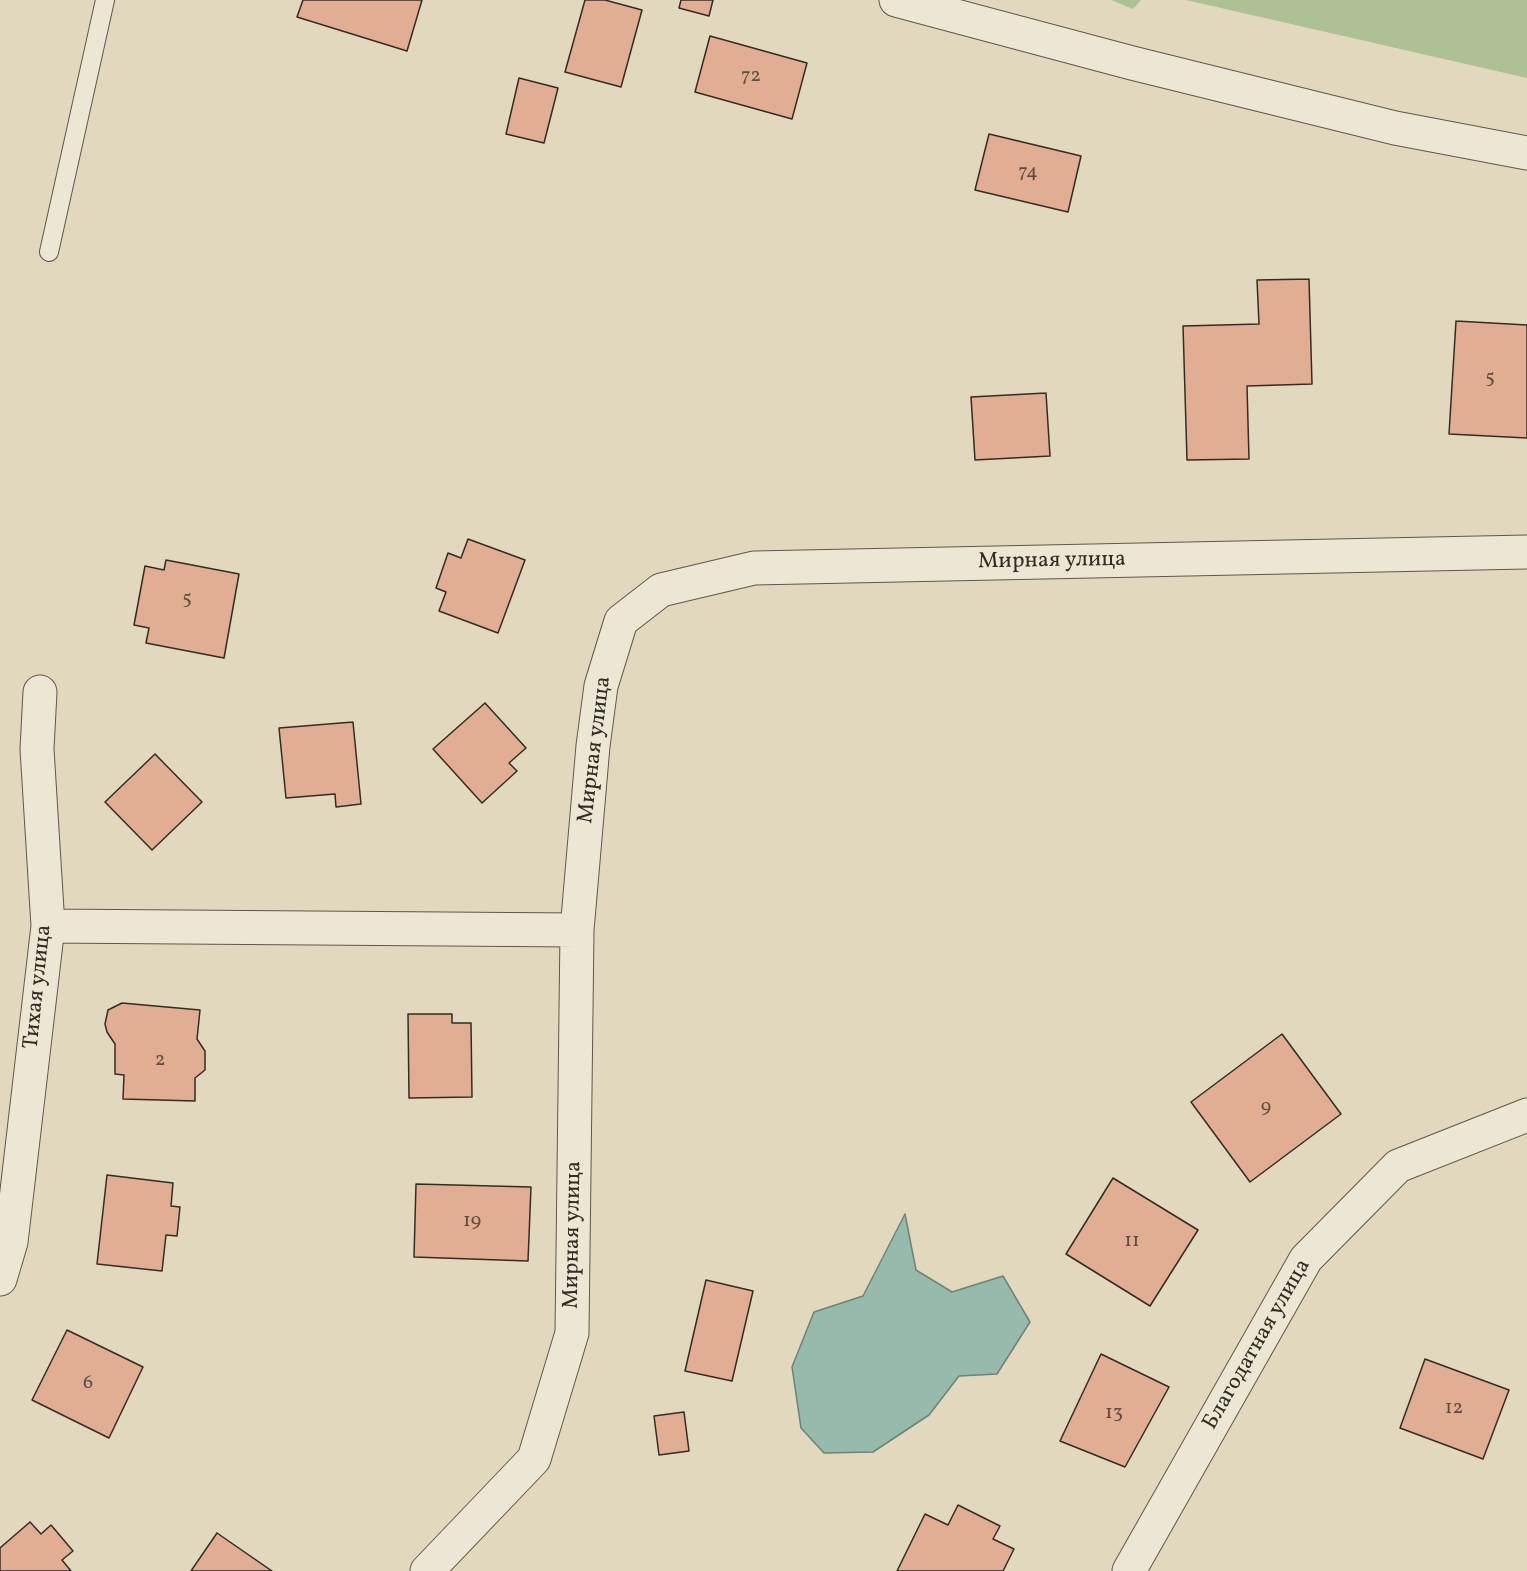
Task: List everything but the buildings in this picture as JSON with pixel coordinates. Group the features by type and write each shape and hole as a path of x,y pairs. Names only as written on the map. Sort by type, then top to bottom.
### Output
{"street":[{"path":"896,0 1132,63 1395,128 1527,153"},
{"name":"Мирная улица","path":"427,1571 534,1459 572,1333 577,930 593,746 601,686 621,621 661,590 754,568 1527,552"},
{"name":"Тихая улица","path":"0,1279 11,1242 48,926 37,749 40,692"},
{"path":"48,926 577,930"},
{"name":"Благодатная улица","path":"1129,1571 1306,1259 1398,1166 1527,1115"}],"lane":[{"path":"50,252 105,0"}],"shaded area":[{"path":"1111,0 1141,0 1133,9"},
{"path":"1186,0 1527,0 1527,78"},
{"path":"905,1214 916,1270 952,1292 1003,1276 1030,1322 997,1374 959,1376 929,1415 873,1452 824,1453 801,1428 792,1367 814,1312 863,1296"}]}
